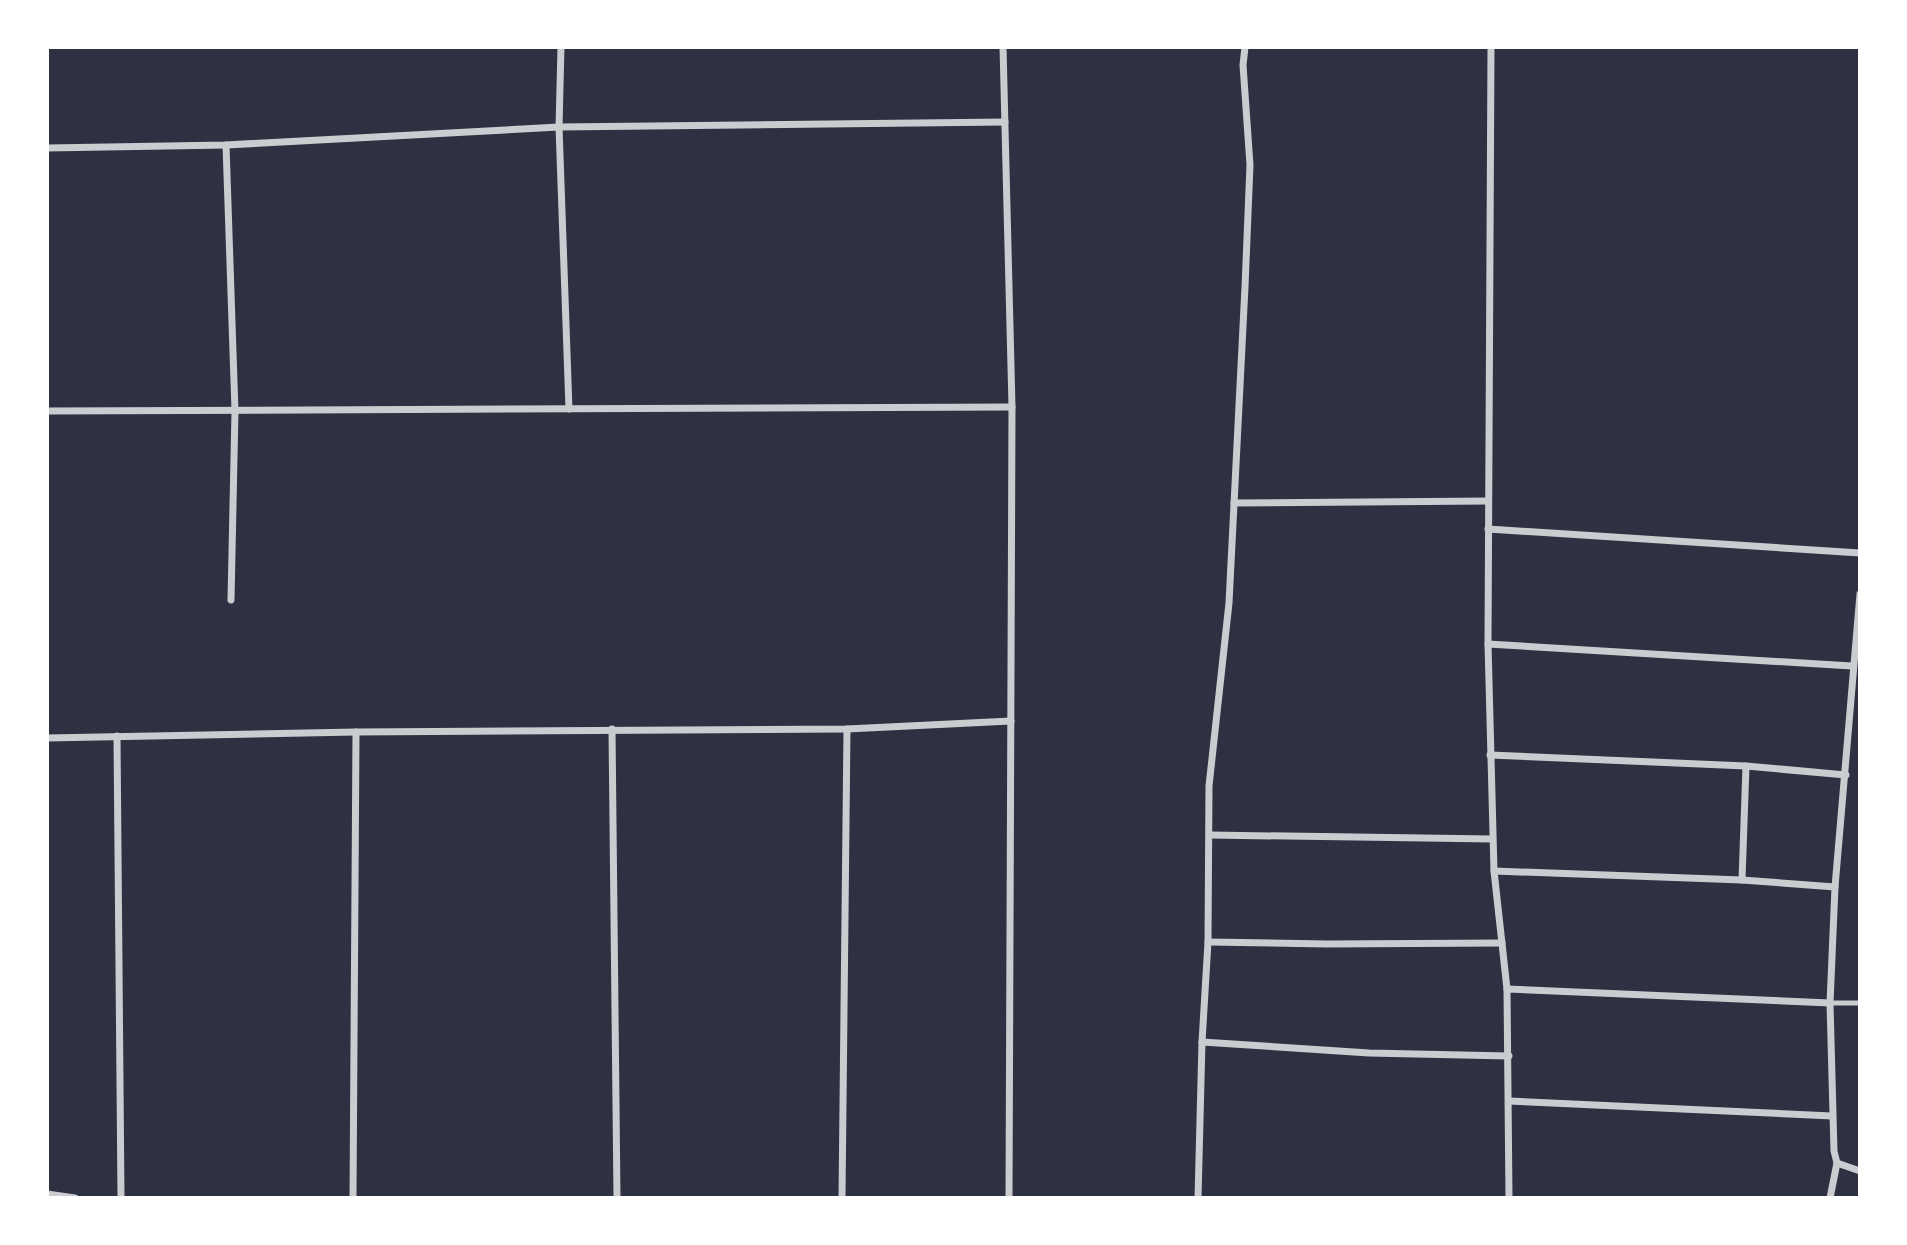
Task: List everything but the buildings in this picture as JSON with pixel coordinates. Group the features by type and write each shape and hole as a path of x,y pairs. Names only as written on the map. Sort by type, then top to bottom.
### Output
{"street":[{"path":"561,47 559,127 569,410"},
{"path":"1003,47 1012,407 1009,1198"},
{"path":"1198,1198 1208,942 1209,786 1229,603 1250,166 1242,65 1245,47"},
{"path":"1491,47 1488,645 1492,839 1507,989 1510,1198"},
{"path":"47,148 226,145 559,127 1005,122"},
{"path":"226,145 235,411 230,600"},
{"path":"47,411 1012,407"},
{"path":"1234,503 1488,501"},
{"path":"1488,529 1860,553"},
{"path":"1830,1198 1837,1163 1832,1116 1830,1003 1835,887 1860,594"},
{"path":"1488,645 1852,666"},
{"path":"47,738 612,729 847,729 1011,721"},
{"path":"612,729 617,1198"},
{"path":"842,1198 847,729"},
{"path":"353,1198 356,732"},
{"path":"117,736 121,1198"},
{"path":"1490,755 1746,766 1846,775"},
{"path":"1742,880 1746,766"},
{"path":"1210,835 1492,839"},
{"path":"1494,871 1742,880 1835,887"},
{"path":"1208,942 1502,943"},
{"path":"1507,989 1830,1003"},
{"path":"1202,1042 1368,1053 1509,1056"},
{"path":"1509,1101 1832,1116"},
{"path":"1837,1163 1860,1171"},
{"path":"47,1194 75,1198"}],"lane":[{"path":"1830,1003 1860,1003"}]}
